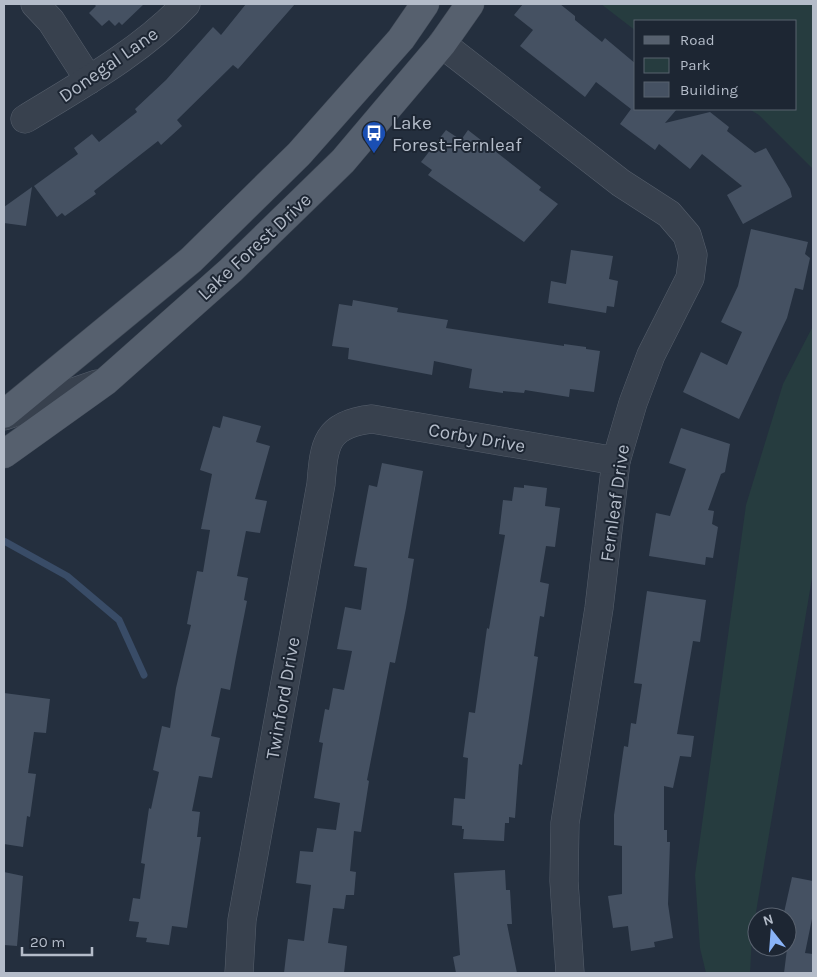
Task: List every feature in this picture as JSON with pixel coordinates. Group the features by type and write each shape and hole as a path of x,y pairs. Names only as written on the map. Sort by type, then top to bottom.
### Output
{"main road":[{"name":"Lake Forest Drive","path":"4,415 191,260 299,154 401,39 425,4"},
{"name":"Lake Forest Drive","path":"4,454 106,381 231,270 343,161 442,44 470,4"}],"street":[{"path":"35,4 51,21 89,80"},
{"name":"Donegal Lane","path":"25,119 89,80 169,22 186,4"},
{"name":"Fernleaf Drive","path":"442,44 622,183 669,214 687,235 693,256 690,278 651,355 632,402 616,461 599,608 565,823 564,890 570,973"},
{"path":"4,415 106,381"},
{"name":"Corby Drive","path":"340,428 355,421 372,419 616,461"},
{"name":"Twinford Drive","path":"239,973 242,920 321,484 324,452 328,439 340,428"}],"green space":[{"path":"601,4 813,4 813,169 759,115 751,110 797,110 797,20 634,20 634,29"},
{"path":"813,326 813,572 757,907 747,907 747,957 751,957 750,973 706,973 700,948 695,875 746,505 783,384"}],"building":[{"path":"94,4 144,4 122,25 119,22 115,26 109,20 102,26 89,13 96,6"},
{"path":"246,4 295,4 238,69 233,65 177,120 182,126 161,145 158,141 94,191 96,194 65,216 62,213 57,217 34,186 78,154 74,148 92,134 99,142 137,112 135,109 166,80 213,27 221,35"},
{"path":"523,4 560,4 575,16 575,20 602,42 605,38 634,62 634,110 676,110 665,123 710,112 729,127 727,131 755,153 766,148 790,189 792,197 743,224 727,195 742,186 702,154 690,169 659,144 655,150 620,124 631,109 596,82 585,97 520,46 533,30 514,15"},
{"path":"446,130 461,140 468,130 541,187 539,190 558,204 524,242 428,175 432,170 421,162"},
{"path":"32,187 26,226 4,223 4,207"},
{"path":"751,229 808,242 805,254 810,258 803,290 795,288 787,318 739,419 683,392 701,352 727,365 742,332 721,322 738,286"},
{"path":"571,250 613,256 609,279 618,281 614,307 607,306 606,313 548,303 551,281 566,284"},
{"path":"353,300 398,308 397,312 448,320 446,328 564,346 564,344 586,347 586,349 600,351 594,392 570,389 569,397 525,390 524,393 503,391 503,393 469,388 472,369 434,361 432,375 348,359 349,348 332,346 339,304 352,306"},
{"path":"223,416 261,426 256,442 270,446 255,499 267,501 260,533 246,531 237,576 248,578 244,600 247,601 230,690 221,688 211,736 220,738 212,778 199,776 192,811 200,812 197,837 201,837 187,928 172,926 169,945 146,942 147,938 136,937 139,922 129,921 133,898 140,899 145,864 141,863 149,808 151,809 159,772 153,770 162,726 170,728 176,688 191,625 187,624 197,571 203,572 210,530 201,529 212,474 200,470 213,426 220,428"},
{"path":"681,428 730,444 725,472 721,474 708,510 714,511 712,524 718,527 713,558 706,557 705,565 649,556 656,513 670,516 686,469 669,463"},
{"path":"382,463 423,471 408,558 414,559 406,608 395,663 390,662 367,780 369,781 361,832 354,831 350,871 356,872 354,895 346,895 344,909 333,908 328,943 347,946 344,973 284,973 288,939 304,941 311,885 296,883 300,851 313,852 317,828 336,830 340,803 314,798 323,743 319,742 325,709 329,710 333,688 344,690 352,651 337,649 345,607 361,610 367,568 354,566 369,485 377,487"},
{"path":"524,485 547,488 545,506 560,508 555,547 546,546 540,582 549,584 544,617 540,616 534,656 538,657 522,765 519,764 515,818 509,817 509,823 505,823 504,841 463,839 464,829 462,829 462,826 452,825 454,798 465,799 468,758 463,757 469,712 475,713 487,628 489,629 505,535 499,534 503,500 512,501 514,487 524,488"},
{"path":"647,591 706,600 700,642 693,641 677,734 694,736 691,757 680,756 673,788 664,786 664,830 667,830 667,842 670,842 668,904 673,938 654,942 655,947 631,951 628,926 613,928 608,896 622,894 622,846 614,845 614,815 624,746 628,747 631,723 636,724 642,684 634,683"},
{"path":"4,693 50,699 46,733 34,732 28,773 36,774 30,817 27,816 23,847 4,844"},
{"path":"505,870 506,890 510,890 512,924 507,924 517,973 456,973 453,957 460,955 454,873"},
{"path":"4,872 23,876 17,946 4,945"},
{"path":"792,877 813,881 813,914 805,953 813,954 813,973 784,973 786,957 797,957 797,907 785,907"}],"waterway":[{"path":"4,541 67,576 119,620 144,675"}],"place":[{"name":"Lake Forest-Fernleaf","path":"374,154"}]}
